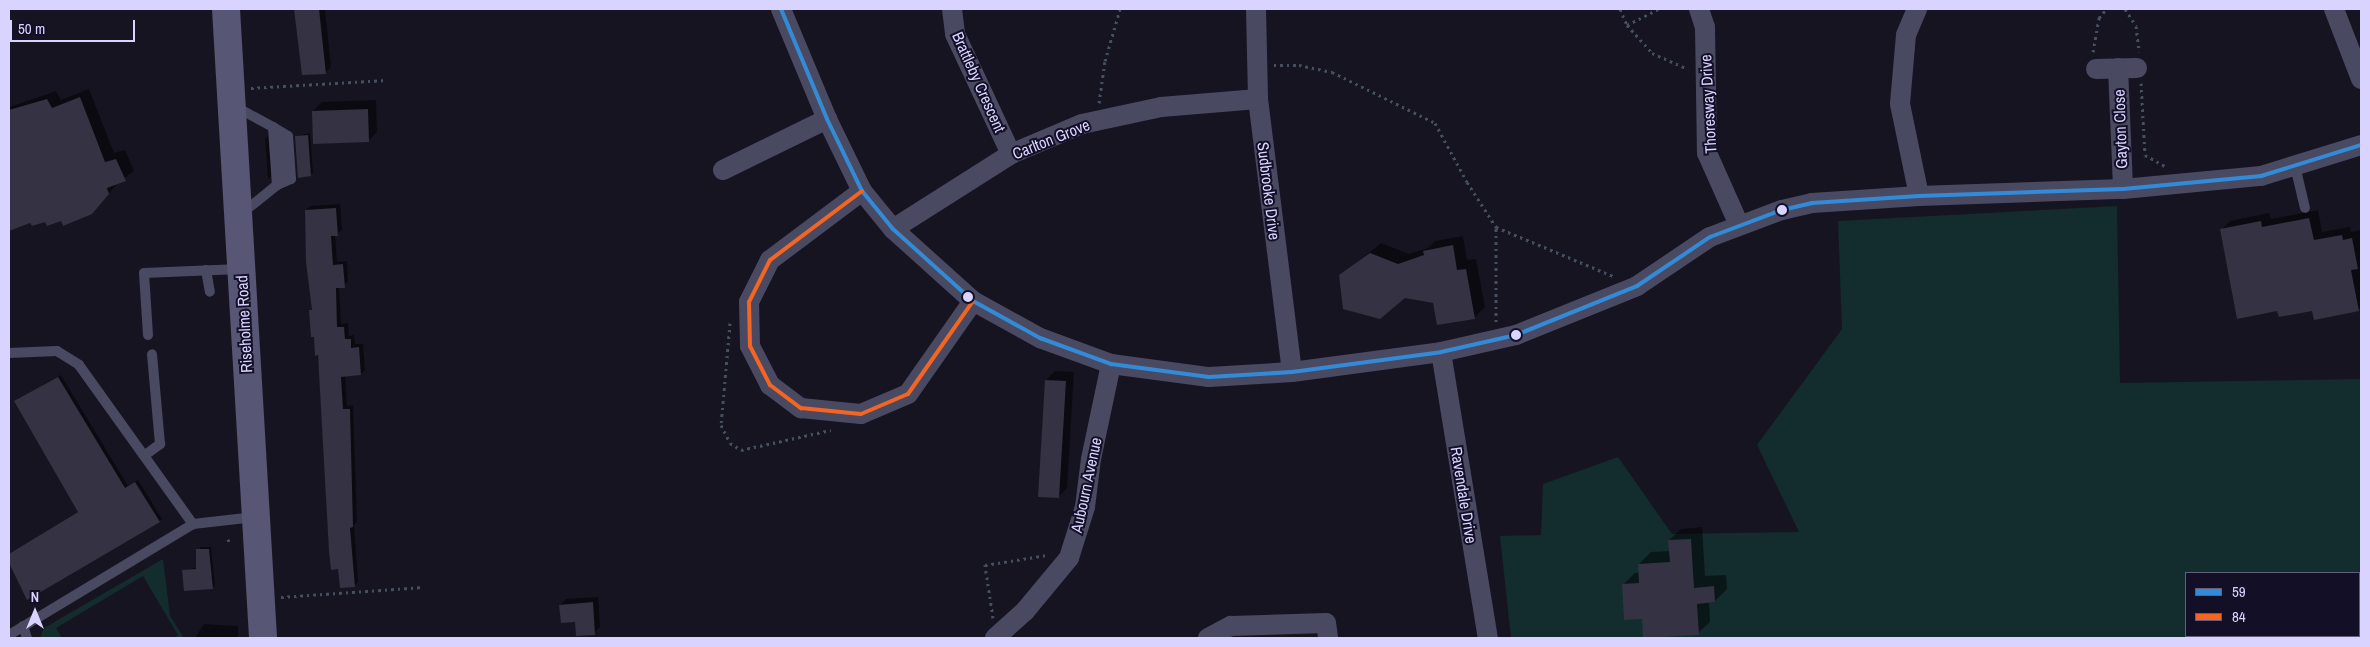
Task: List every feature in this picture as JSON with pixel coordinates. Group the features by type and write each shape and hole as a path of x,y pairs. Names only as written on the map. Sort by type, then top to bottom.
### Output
{"main road":[{"name":"Riseholme Road","path":"226,9 263,638"}],"street":[{"path":"781,9 827,119 862,191 893,230 973,301 1040,338 1111,364 1209,377 1292,372 1441,352 1496,340 1571,315 1636,286 1710,237 1739,225 1812,203 1919,196 2123,189 2261,176 2361,145"},
{"name":"Brattleby Crescent","path":"952,9 955,34 1011,154"},
{"name":"Sudbrooke Drive","path":"1256,9 1258,100 1292,372"},
{"name":"Thoresway Drive","path":"1698,9 1705,27 1707,153 1739,225"},
{"path":"1917,9 1906,35 1900,104 1919,196"},
{"path":"2334,9 2361,80"},
{"name":"Gayton Close","path":"2096,69 2134,68 2123,189"},
{"name":"Carlton Grove","path":"893,230 1011,154 1096,121 1161,107 1258,100"},
{"path":"723,170 827,119"},
{"path":"862,191 770,260 750,302 750,346 770,385 801,408 861,414 908,394 973,301"},
{"name":"Ravendale Drive","path":"1441,352 1488,638"},
{"name":"Aubourn Avenue","path":"995,638 1025,611 1069,558 1085,507 1091,459 1111,364"},
{"path":"1208,638 1231,626 1326,623 1328,638"}],"lane":[{"path":"231,97 273,127 281,136 284,179 238,216"},
{"path":"2295,166 2305,208"},
{"path":"148,335 144,273 241,269"},
{"path":"206,270 210,292"},
{"path":"9,353 57,351 79,365 193,524"},
{"path":"145,455 160,444 152,354"},
{"path":"9,635 193,524 256,517"},
{"path":"23,626 27,638"}],"path":[{"path":"1096,121 1105,62 1120,9"},
{"path":"1620,9 1627,25 1652,53 1706,77"},
{"path":"1627,25 1658,9"},
{"path":"2096,69 2093,70 2094,36 2099,18 2106,9"},
{"path":"2125,9 2136,26 2134,68 2145,155 2195,182"},
{"path":"1257,64 1299,65 1332,72 1435,123 1466,182 1496,227 1636,286"},
{"path":"231,97 387,80"},
{"path":"1496,227 1496,340"},
{"path":"995,638 985,565 1049,555"},
{"path":"261,598 424,587"}],"green space":[{"path":"2117,206 2120,383 2361,379 2361,638 1511,638 1500,536 1541,535 1543,484 1618,457 1672,534 1799,532 1757,445 1842,329 1838,221"},
{"path":"163,559 170,616 184,638 173,638 178,635 143,576 56,628 62,638 40,638 44,628"}],"building":[{"path":"294,9 319,9 326,74 302,75"},
{"path":"80,97 105,162 116,159 126,181 107,188 109,194 92,214 63,226 61,221 47,226 45,222 32,226 30,223 9,231 9,110 47,99 52,108"},
{"path":"368,109 369,142 313,144 312,111"},
{"path":"308,135 311,176 298,178 295,136"},
{"path":"336,208 338,236 331,236 333,265 343,264 345,288 336,288 337,327 344,327 345,339 351,339 351,348 359,347 361,375 341,377 343,409 350,409 353,527 350,528 355,587 340,588 338,569 331,570 329,551 318,355 315,356 314,337 311,337 309,310 312,310 306,262 305,210"},
{"path":"2309,218 2314,240 2342,235 2343,240 2352,238 2358,269 2351,270 2359,311 2314,320 2312,311 2279,317 2277,311 2237,319 2220,229 2261,221 2262,227"},
{"path":"1453,245 1457,270 1466,269 1475,319 1437,325 1433,303 1405,298 1380,319 1343,309 1339,275 1370,253 1398,264 1424,255 1423,251"},
{"path":"58,377 125,488 135,482 160,522 27,600 10,565 9,554 78,512 14,401"},
{"path":"1045,380 1066,381 1059,498 1038,497"},
{"path":"1691,539 1694,588 1714,586 1715,602 1697,604 1699,635 1643,638 1642,619 1624,620 1622,584 1639,583 1638,564 1670,562 1668,540"},
{"path":"196,549 209,549 213,589 184,591 182,570 196,569"},
{"path":"593,602 595,635 576,636 575,622 561,623 559,605"}],"transit line":[{"name":"59","path":"781,9 827,119 862,191 893,229 973,301 1040,338 1111,364 1209,377 1292,372 1441,352 1516,335 1637,286 1710,237 1782,210 1812,203 1919,196 2123,189 2261,176 2361,145"},
{"name":"84","path":"862,191 770,260 749,302 750,346 770,385 801,408 861,414 908,394 973,301"}]}
